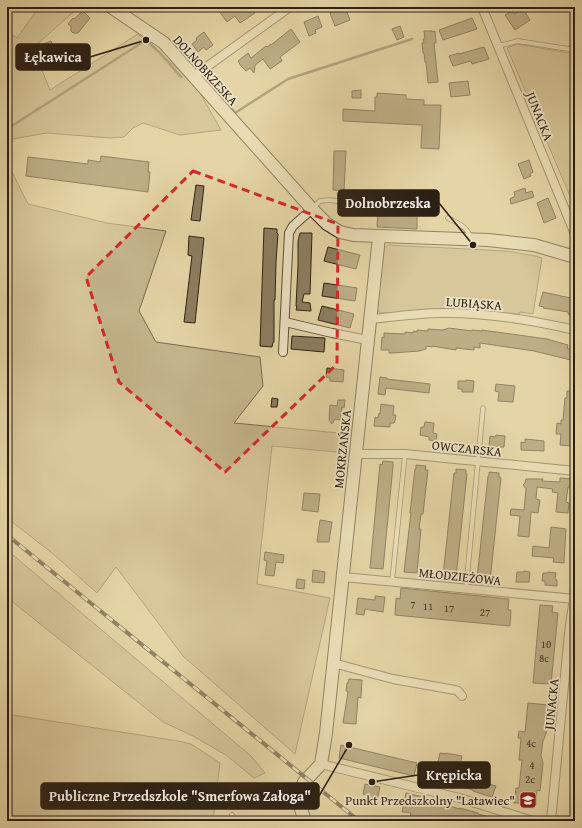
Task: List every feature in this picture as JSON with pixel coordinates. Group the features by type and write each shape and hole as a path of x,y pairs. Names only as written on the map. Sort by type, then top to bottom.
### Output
{"street":[{"name":"DOLNOBRZESKA","path":"111,7 164,43 312,209 327,224 340,232 353,235 379,237 470,239 534,246 575,257"},
{"path":"194,76 290,7"},
{"name":"JUNACKA","path":"484,8 498,46 575,234"},
{"path":"283,352 290,233 293,226 312,209"},
{"name":"MOKRZAŃSKA","path":"321,764 343,577 379,237"},
{"name":"LUBIĄSKA","path":"371,319 441,313 486,315 535,321 575,330"},
{"path":"285,322 368,340"},
{"name":"OWCZARSKA","path":"356,454 405,454 575,471"},
{"name":"MŁODZIEŻOWA","path":"343,577 574,599"},
{"name":"JUNACKA","path":"552,821 569,633 575,590"},
{"path":"333,663 393,679 455,690 462,696"},
{"path":"305,821 299,804 300,791 304,782 321,764 453,796 533,821"}],"lane":[{"path":"498,46 518,41 575,50"},
{"path":"312,209 320,201 329,200 354,203"},
{"path":"448,218 463,226 469,232 470,239"},
{"path":"466,589 483,408"},
{"path":"392,582 405,454"},
{"path":"232,815 236,821"}],"highlighted area":[{"path":"193,171 338,224 337,364 225,472 119,382 86,277"}],"shaded area":[{"path":"39,7 79,7 33,48 50,90 138,34 195,84 221,130 180,135 143,123 133,128 124,137 110,138 47,133 7,140 7,32 17,38"},
{"path":"517,44 575,54 575,208 507,48"},
{"path":"7,162 28,204 107,223 166,231 139,311 156,342 260,357 263,386 234,423 349,434 347,453 272,446 257,584 330,598 295,754 183,656 116,567 97,593 52,553 7,518"},
{"path":"388,245 507,251 542,258 533,314 520,312 519,314 380,313 376,307 380,250 384,250 384,248"},
{"path":"7,550 251,756 265,773 254,778 226,755 193,736 163,722 14,603 7,596"},
{"path":"7,714 191,744 220,763 213,821 7,821"}],"building":[{"path":"216,7 251,7 255,13 240,23 235,16 227,22"},
{"path":"341,7 345,7 350,20 335,26 330,13"},
{"path":"523,9 530,20 515,30 505,15 512,11 514,14"},
{"path":"83,11 90,18 78,33 73,33 71,31 71,26 68,24 73,18 74,19"},
{"path":"318,16 322,27 315,30 316,33 309,36 304,22"},
{"path":"472,18 477,29 443,40 439,30"},
{"path":"400,26 404,37 397,40 392,29"},
{"path":"291,29 300,42 280,57 282,61 270,69 263,59 255,65 254,73 250,68 246,71 241,66 238,61 248,53 251,58 266,46 271,45"},
{"path":"424,31 435,31 436,43 434,43 438,82 428,83 422,43 424,43 423,39 425,39"},
{"path":"204,32 213,45 206,50 204,47 198,52 192,44 197,40 196,38"},
{"path":"51,41 60,63 49,67 41,45"},
{"path":"484,47 489,59 472,64 471,61 453,66 449,56"},
{"path":"468,81 470,95 451,97 449,83"},
{"path":"361,90 361,98 352,98 352,91"},
{"path":"377,93 406,95 406,99 424,100 424,105 441,105 439,149 421,148 422,125 343,121 343,109 375,111 375,97 377,97"},
{"path":"334,151 346,151 344,191 333,190"},
{"path":"101,156 149,162 148,172 150,172 148,192 26,176 28,157 88,164 88,160 100,162"},
{"path":"529,160 533,172 530,174 531,176 524,179 518,164"},
{"path":"196,185 204,186 200,221 191,220"},
{"path":"525,188 526,193 532,191 534,197 511,204 510,199 515,196 514,192"},
{"path":"548,198 556,218 544,223 537,203"},
{"path":"378,209 417,211 417,229 377,227"},
{"path":"264,228 277,229 278,234 274,300 274,342 272,347 260,346"},
{"path":"300,233 312,233 310,294 304,294 302,302 310,303 311,311 296,310 298,241"},
{"path":"189,236 204,238 195,323 184,322 192,256 188,255"},
{"path":"328,247 360,255 356,269 324,261"},
{"path":"324,283 357,288 355,301 322,296"},
{"path":"543,292 575,299 575,316 568,314 568,312 539,306"},
{"path":"322,306 354,314 350,328 318,320"},
{"path":"449,328 472,331 482,330 547,339 568,345 567,349 575,348 575,361 534,351 480,343 480,348 474,347 474,350 456,348 456,350 426,346 426,349 419,351 389,353 389,350 381,350 382,337 384,338 384,333 405,334 405,332 417,332 417,330 428,331 428,329 443,330"},
{"path":"292,336 325,338 324,352 291,349"},
{"path":"327,368 344,370 343,382 330,381 330,378 326,377"},
{"path":"380,377 430,384 429,393 386,388 385,395 378,394"},
{"path":"458,381 474,381 473,392 462,392 462,389 458,389"},
{"path":"496,384 515,386 513,402 498,401 499,392 495,391"},
{"path":"567,391 575,391 572,446 560,445 561,434 556,434 557,423 561,424 561,420 563,420"},
{"path":"272,398 278,399 277,407 271,407"},
{"path":"338,400 345,400 344,408 342,407 340,420 335,419 332,424 329,420 330,405 337,406"},
{"path":"381,404 394,406 393,415 396,415 395,421 394,423 390,423 390,427 374,426 375,417 378,418 379,413 380,414"},
{"path":"425,422 434,423 433,433 437,434 436,441 429,440 429,437 420,435 421,427 424,427"},
{"path":"496,435 505,436 504,447 489,447 490,436 495,437"},
{"path":"525,439 544,441 544,451 521,450 521,442 525,443"},
{"path":"383,461 393,462 393,466 383,569 370,568 380,464 382,465"},
{"path":"416,465 426,466 425,470 428,470 423,514 421,514 419,529 421,529 417,573 404,572"},
{"path":"456,469 466,470 467,474 456,577 443,576 454,473 456,473"},
{"path":"489,472 499,473 499,477 501,478 490,581 477,579"},
{"path":"560,478 572,479 571,487 568,487 566,502 569,503 568,513 556,512 558,493 552,492 553,489 537,487 536,499 540,500 538,513 531,512 529,537 518,536 520,516 510,515 511,509 524,510 526,489 523,485 526,479 543,479 542,481 560,482"},
{"path":"304,493 320,494 318,512 302,510"},
{"path":"320,520 332,522 329,542 317,542"},
{"path":"551,527 566,529 564,563 553,562 554,558 532,556 533,546 549,548"},
{"path":"265,552 284,555 283,563 276,562 274,576 265,575 267,561 264,560"},
{"path":"313,570 325,572 324,583 312,582"},
{"path":"517,572 530,572 529,582 516,582"},
{"path":"543,573 556,573 555,579 557,580 557,586 545,585 545,581 542,581"},
{"path":"297,579 305,580 304,589 296,588"},
{"path":"401,588 509,599 508,610 511,610 510,626 395,615 396,598 400,599"},
{"path":"375,596 385,597 383,612 365,609 364,615 356,614 358,598 375,600"},
{"path":"540,605 553,606 552,612 558,613 551,684 533,683"},
{"path":"349,679 362,680 361,698 358,697 356,724 343,723 348,692 346,691 347,683"},
{"path":"528,703 549,705 546,734 543,741 541,755 543,763 540,791 537,790 536,805 533,805 533,807 521,806 522,803 514,803 516,788 519,788 522,760 519,760 521,738 518,738 519,731 525,732"},
{"path":"341,745 417,763 414,776 339,758"},
{"path":"440,753 462,756 459,774 479,779 479,781 496,786 492,797 473,790 428,779 431,770 436,771"},
{"path":"365,784 380,787 377,800 368,798 368,795 363,794"},
{"path":"406,793 478,813 497,819 497,821 409,821 411,813 402,812"}],"waterway":[{"path":"207,76 235,113 288,79 412,39"},
{"path":"7,129 146,40 160,53 181,77"}],"railway":[{"path":"7,535 359,821"}],"place":[{"name":"Łękawica","path":"146,40"},
{"name":"Dolnobrzeska","path":"473,245"},
{"name":"Publiczne Przedszkole \"Smerfowa Załoga\"","path":"349,745"},
{"name":"Krępicka","path":"372,782"},
{"name":"Punkt Przedszkolny \"Latawiec\"","path":"528,800"}]}
